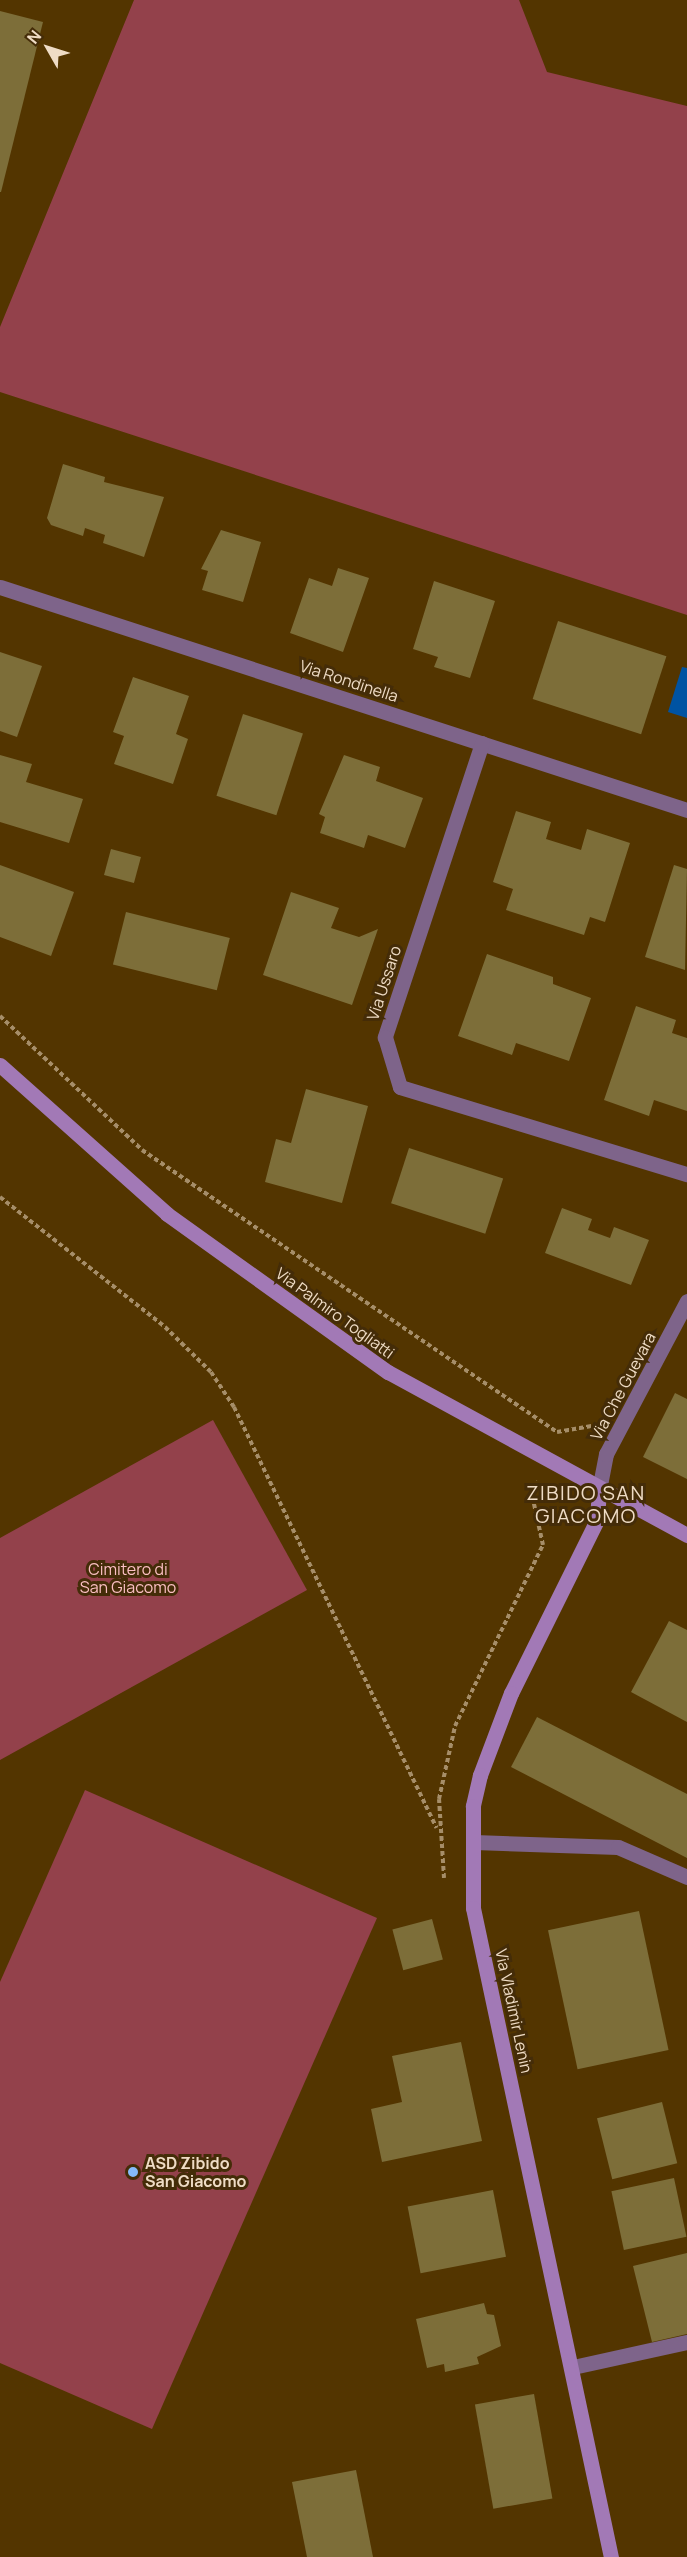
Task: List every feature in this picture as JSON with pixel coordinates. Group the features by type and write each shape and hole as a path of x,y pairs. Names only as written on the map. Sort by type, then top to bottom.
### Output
{"street":[{"name":"Via Rondinella","path":"0,587 687,810"},
{"name":"Via Ussaro","path":"482,743 385,1037 400,1087 687,1174"},
{"name":"Via Palmiro Togliatti","path":"0,1065 167,1214 388,1372 599,1490 687,1535"},
{"name":"Via Che Guevara","path":"599,1490 606,1454 687,1301"},
{"name":"Via Vladimir Lenin","path":"599,1490 597,1520 511,1694 480,1775 474,1842 474,1908 573,2367 611,2557"},
{"path":"474,1842 618,1847 687,1877"},
{"path":"573,2367 687,2342"}],"path":[{"path":"0,1016 142,1150 557,1432 532,1495 543,1545 455,1726 437,1828 234,1407 211,1372 165,1327 0,1197"}],"green space":[{"path":"134,0 519,0 547,72 687,106 687,615 0,392 0,327"},
{"name":"Cimitero di San Giacomo","path":"213,1420 307,1590 0,1760 0,1538"},
{"name":"ASD Zibido San Giacomo","path":"85,1790 377,1918 152,2429 0,2363 0,1982"}],"water":[{"path":"682,667 687,668 687,718 668,712"}],"building":[{"path":"0,11 43,22 1,192 0,192"},
{"path":"63,464 105,477 104,482 164,497 144,557 103,543 105,535 85,528 83,536 51,525 47,518"},
{"path":"221,530 261,542 243,602 202,590 208,571 201,569"},
{"path":"338,568 369,578 343,652 290,633 309,578 332,586"},
{"path":"434,581 495,601 470,678 434,667 438,657 413,649"},
{"path":"558,621 666,656 641,734 533,699"},
{"path":"0,652 42,666 17,737 0,731"},
{"path":"133,677 189,696 176,734 188,739 173,784 114,764 124,736 113,732"},
{"path":"243,714 303,733 276,815 216,796"},
{"path":"0,755 32,764 26,782 83,799 69,843 0,822"},
{"path":"344,755 380,767 376,781 423,798 405,848 368,835 364,848 320,833 325,817 319,814"},
{"path":"516,811 551,822 546,839 581,850 587,829 630,843 605,922 590,917 584,935 506,910 513,889 493,882"},
{"path":"111,849 141,857 134,883 104,875"},
{"path":"0,865 74,892 51,956 0,937"},
{"path":"674,865 687,869 685,970 645,957"},
{"path":"291,892 339,908 331,928 359,937 378,929 352,1005 263,975"},
{"path":"126,912 230,938 217,990 113,964"},
{"path":"487,954 553,977 553,984 591,998 569,1061 516,1043 512,1055 458,1036"},
{"path":"636,1006 676,1020 672,1033 687,1038 687,1111 654,1100 649,1116 604,1100"},
{"path":"306,1089 368,1106 342,1203 265,1182 276,1139 291,1143"},
{"path":"409,1148 503,1179 485,1234 391,1203"},
{"path":"562,1208 592,1219 588,1230 610,1238 614,1227 649,1240 631,1285 545,1253"},
{"path":"675,1393 687,1399 687,1479 643,1457"},
{"path":"669,1621 687,1630 687,1722 631,1692"},
{"path":"537,1717 687,1794 687,1858 511,1767"},
{"path":"639,1911 669,2050 578,2069 548,1930"},
{"path":"432,1919 443,1960 403,1970 392,1930"},
{"path":"461,2042 482,2141 382,2162 371,2109 402,2102 392,2056"},
{"path":"662,2102 677,2163 612,2179 597,2118"},
{"path":"674,2178 686,2237 624,2250 611,2191"},
{"path":"493,2190 506,2257 421,2273 408,2207"},
{"path":"687,2253 687,2334 652,2342 633,2266"},
{"path":"484,2303 487,2314 494,2315 501,2346 477,2357 479,2364 445,2372 444,2364 427,2368 416,2319"},
{"path":"534,2394 552,2498 493,2509 475,2404"},
{"path":"356,2470 373,2557 307,2557 292,2482"}],"place":[{"name":"ASD Zibido San Giacomo","path":"133,2172"}],"district":[{"name":"ZIBIDO SAN GIACOMO","path":"586,1504"}]}
